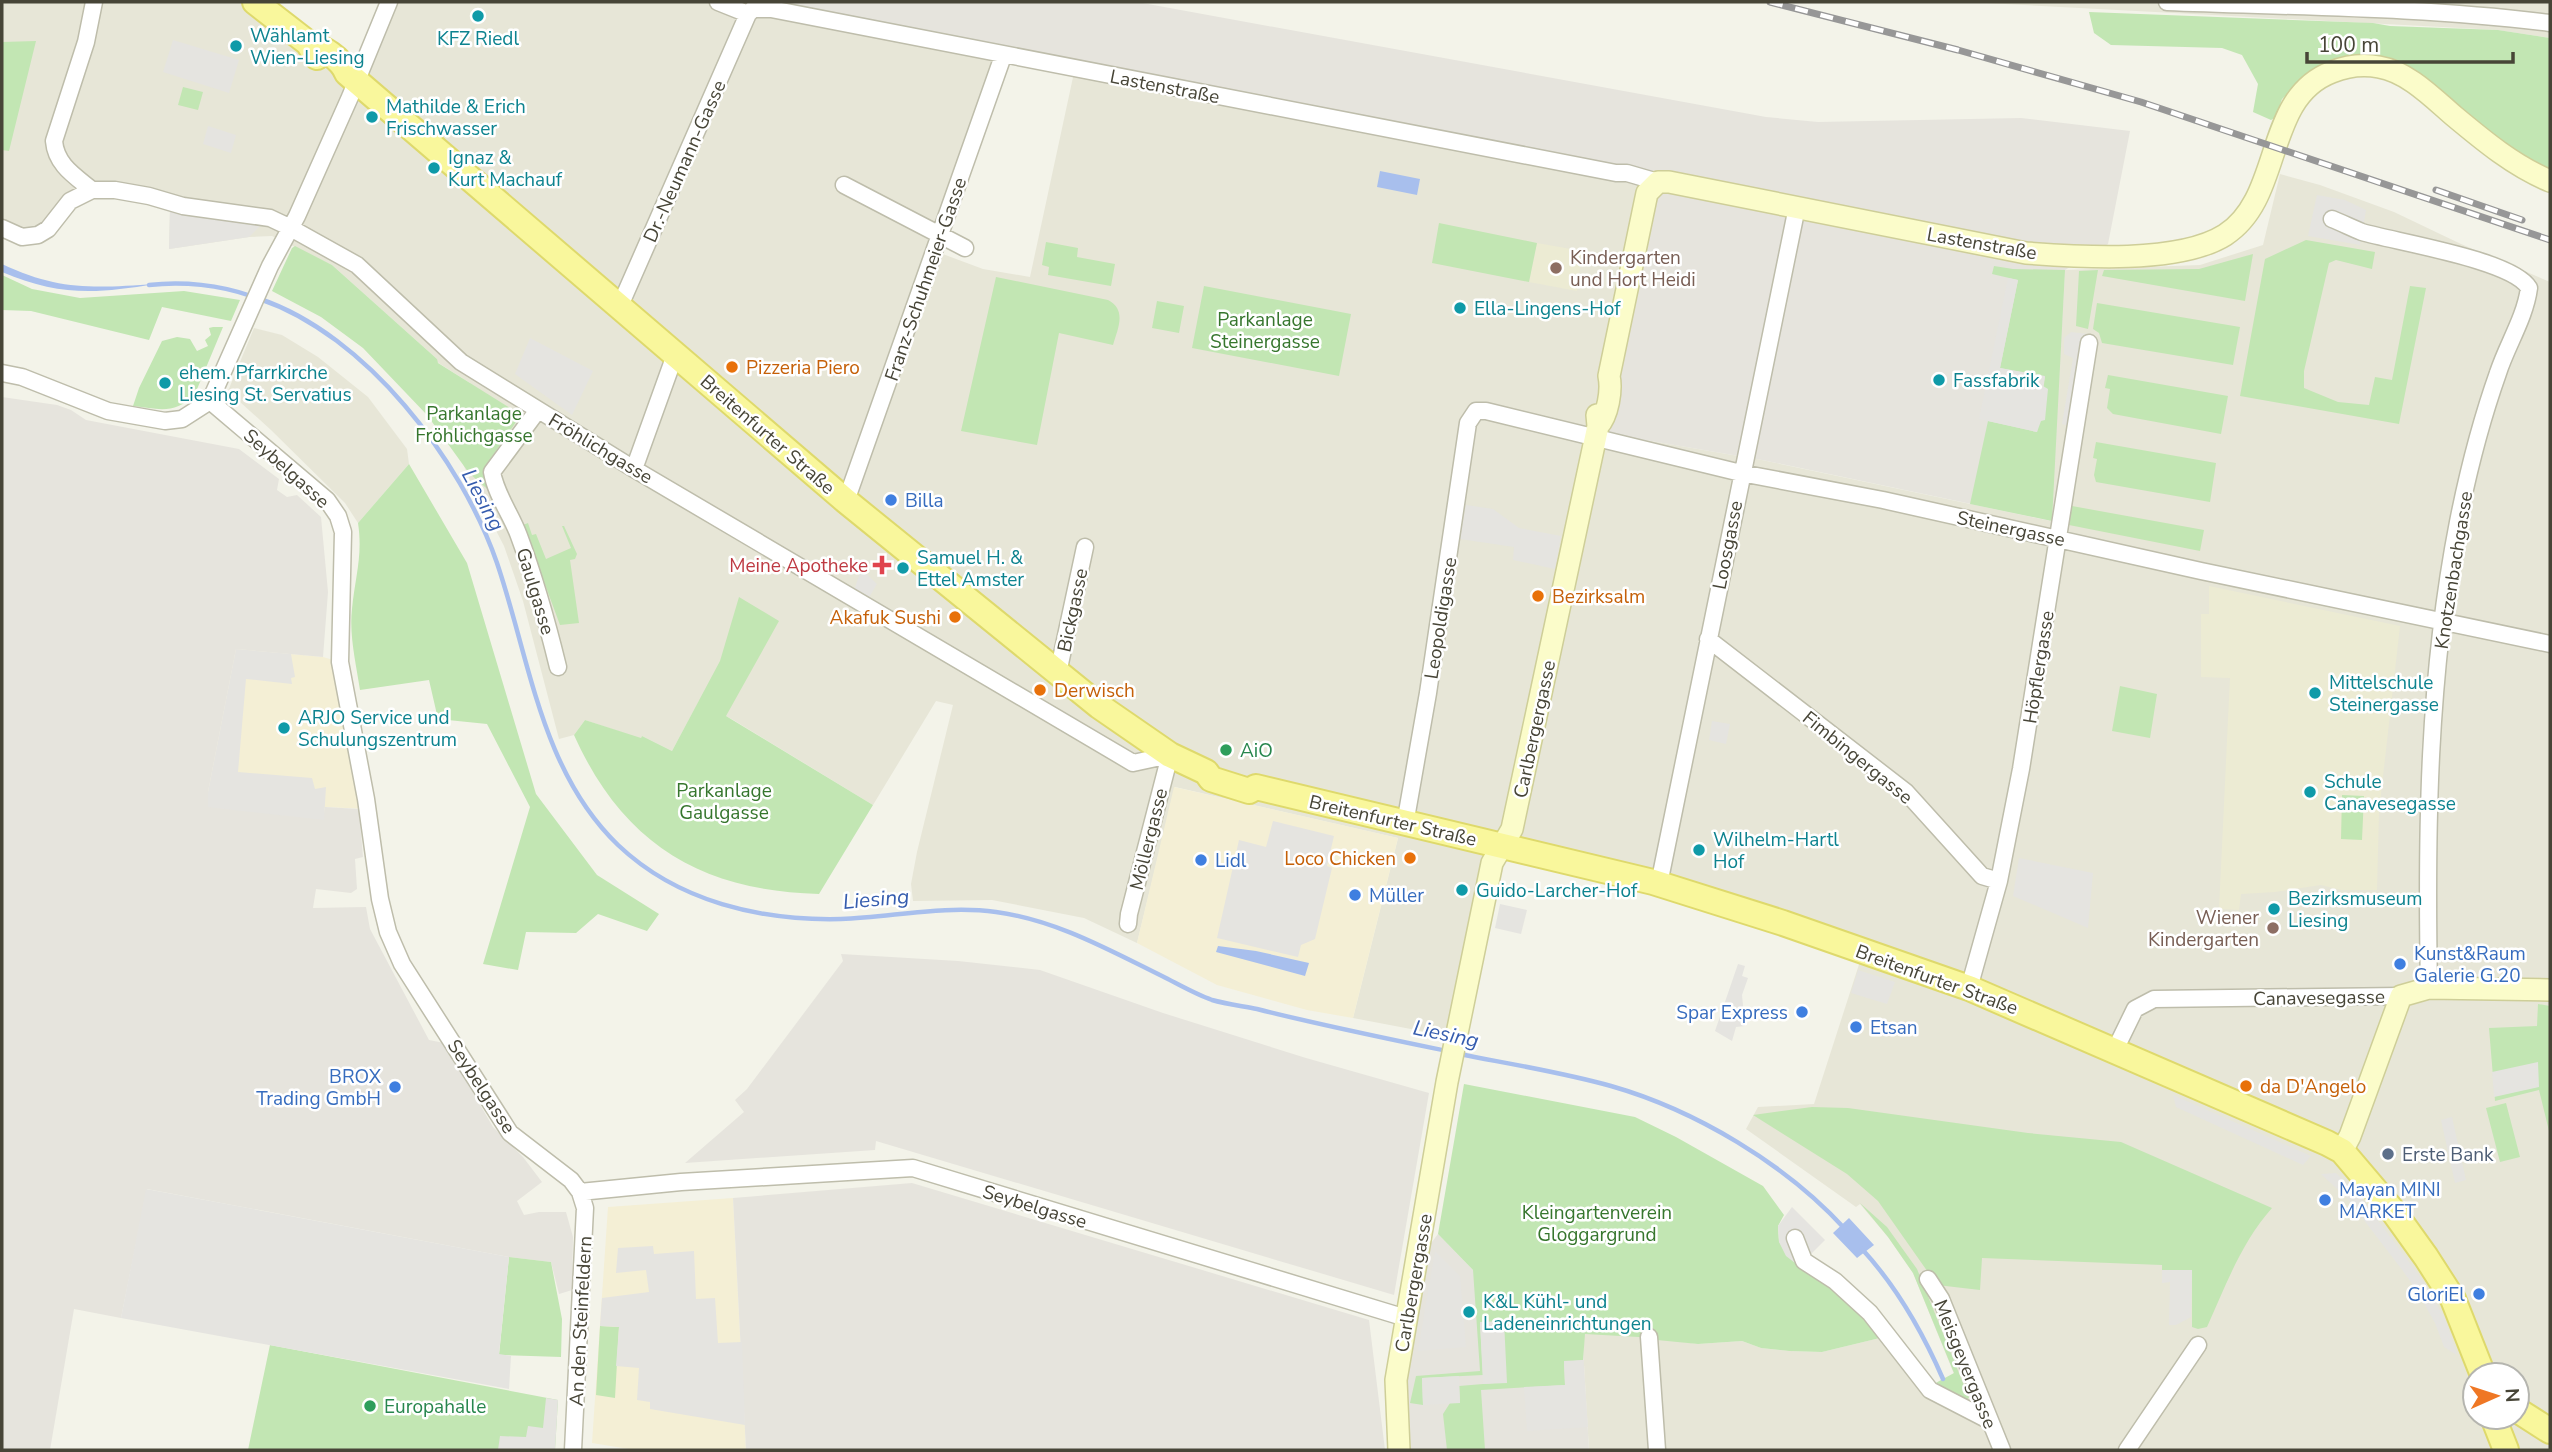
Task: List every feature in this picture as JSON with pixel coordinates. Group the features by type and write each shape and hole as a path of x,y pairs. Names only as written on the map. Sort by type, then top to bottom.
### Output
{"main road":[{"name":"Breitenfurter Straße","path":"255,2 308,43 316,56 340,74 351,77 846,501 1099,706 1170,755 1206,772 1214,769 1251,780 1256,787 1659,884 1792,926 1969,988 2342,1151 2399,1219 2453,1299 2477,1361"},
{"path":"2531,1422 2550,1431"}],"street":[{"path":"2,228 22,237 38,235 48,229 70,201 92,190 63,165 58,158 54,141 86,41 94,2"},
{"path":"2,373 22,377 108,411 154,420 182,419 210,401 268,269 290,228 351,77 389,2"},
{"name":"Lastenstraße","path":"718,2 748,14 753,9 771,9 1616,173 1625,180 1648,184 1679,184 2026,253 2076,256 2158,254 2202,245 2225,235 2256,203 2282,130 2300,94 2322,76 2355,66 2380,67 2394,71 2418,86 2510,160 2550,181"},
{"path":"2167,2 2393,6 2550,23"},
{"name":"Dr.-Neumann-Gasse","path":"619,308 748,14"},
{"name":"Franz-Schuhmeier-Gasse","path":"846,501 1003,56"},
{"name":"Carlbergergasse","path":"1399,1450 1395,1380 1458,1028 1492,863 1512,829 1597,433 1596,419 1603,384 1609,376 1647,193 1658,182"},
{"path":"844,185 965,248"},
{"name":"Fröhlichgasse","path":"92,190 115,190 183,206 270,218 290,228 357,265 461,362 634,469 1133,763 1170,755"},
{"name":"Loosgasse","path":"1659,884 1797,207"},
{"name":"Knotzenbachgasse","path":"2332,219 2362,232 2473,259 2518,277 2525,281 2529,288 2524,308 2497,373 2477,440 2458,522 2443,620 2431,742 2427,848 2429,988"},
{"name":"Höpflergasse","path":"1969,988 1999,881 2021,769 2090,344"},
{"path":"634,469 675,355"},
{"name":"Seybelgasse","path":"210,401 327,500 338,516 343,532 340,662 366,799 380,899 388,932 402,964 510,1133 571,1180 580,1192 681,1182 913,1168 1406,1318"},
{"name":"Gaulgasse","path":"538,410 492,471 495,486 518,532 543,605 558,667"},
{"name":"Steinergasse","path":"1474,412 1486,411 1550,428 1597,433 1741,473 1882,500 2550,643"},
{"name":"Leopoldigasse","path":"1405,824 1432,668 1468,423 1474,412"},
{"name":"Bickgasse","path":"1058,673 1085,547"},
{"name":"Fimbingergasse","path":"1708,639 1906,792 1982,876 1999,881"},
{"name":"Möllergasse","path":"1128,924 1170,755"},
{"name":"Canavesegasse","path":"2115,1050 2135,1009 2154,999 2401,996 2414,990 2429,988 2550,990"},
{"path":"2342,1151 2350,1136 2401,996"},
{"name":"An den Steinfeldern","path":"573,1450 585,1208 580,1192"},
{"path":"1795,1238 1804,1261 1835,1281 1870,1313 1930,1390 1990,1421"},
{"name":"Meisgeyergasse","path":"1928,1279 1941,1298 2001,1450"},
{"path":"1649,1337 1657,1450"},
{"path":"2127,1450 2198,1345"}],"shaded area":[{"path":"2,2 255,2 356,80 389,2 721,2 1003,56 940,253 983,269 1030,277 1075,68 1642,179 1593,431 1762,460 2051,521 2065,270 2200,265 2263,245 2280,174 2320,185 2394,212 2550,282 2550,1450 1589,1450 1584,1333 1649,1337 1698,1344 1742,1341 1761,1348 1822,1352 1884,1337 1932,1385 1954,1374 1913,1273 1888,1237 1860,1204 1856,1207 1746,1129 1758,1107 1814,1104 1864,949 1502,846 1458,1028 1437,1034 1353,1018 1398,838 1175,787 1137,943 1084,918 992,900 913,901 911,884 917,852 953,705 936,701 873,805 699,701 672,751 642,736 641,739 585,720 574,735 559,739 523,601 504,546 470,480 438,406 470,383 437,362 437,359 332,265 272,236 169,249 170,209 92,190 44,232 2,228"},
{"path":"721,2 1137,2 1766,117 1818,122 2021,118 2130,131 2108,244 2065,270 2052,521 1762,460 1593,431 1642,179"},
{"path":"1966,2 2550,2 2550,38 2498,30"},
{"path":"173,40 239,60 229,93 163,72"},
{"path":"208,126 236,135 231,153 203,144"},
{"path":"2317,195 2345,200 2366,210 2360,245 2308,236"},
{"path":"170,209 193,216 261,225 249,237 169,249"},
{"name":"Kindergarten und Hort Heidi","path":"1537,243 1582,251 1577,291 1529,282"},
{"path":"2008,278 2018,280 2000,368 2045,376 2043,386 2048,389 2045,420 2041,421 2037,432 1979,419"},
{"path":"254,328 282,335 318,357 368,397 407,449 409,464 358,523 345,503 228,391"},
{"path":"2071,332 2088,334 2070,426 2062,424 2073,358 2064,354 2064,338"},
{"path":"530,338 593,371 572,415 515,374"},
{"path":"2,397 57,405 86,420 239,449 279,479 277,490 287,497 297,495 321,517 328,592 323,657 236,649 208,792 323,819 325,807 359,809 363,857 355,859 357,889 351,893 316,889 313,908 366,907 370,929 429,1040 444,1043 493,1127 523,1157 542,1182 517,1201 524,1215 566,1212 573,1237 572,1290 559,1294 551,1262 509,1257 147,1189 121,1318 74,1309 50,1450 2,1450"},
{"path":"1466,505 1493,509 1519,528 1561,536 1555,569 1513,560 1514,547 1460,539"},
{"path":"861,569 877,584 868,599 854,591"},
{"path":"2209,586 2400,626 2379,812 2377,890 2341,890 2321,885 2241,894 2239,910 2219,909 2230,678 2201,677 2201,614 2209,614"},
{"path":"236,649 323,657 340,662 368,809 325,807 324,820 208,792"},
{"path":"236,649 291,654 295,677 291,678 292,684 246,679 238,772 312,778 315,789 326,787 324,820 208,807 208,792"},
{"path":"1712,721 1730,724 1726,744 1709,740"},
{"path":"1174,787 1398,838 1353,1018 1307,1010 1217,985 1137,943"},
{"path":"1273,821 1334,836 1327,866 1332,868 1315,939 1301,945 1298,957 1217,938 1239,840 1266,847"},
{"path":"2019,858 2093,873 2088,928 2013,896"},
{"path":"1500,904 1527,910 1521,934 1495,928"},
{"path":"841,954 958,961 1040,970 1163,1013 1429,1093 1394,1295 876,1141 875,1150 685,1163 744,1112 735,1100 747,1089 843,961"},
{"path":"1738,964 1745,966 1742,976 1748,978 1742,995 1745,1026 1736,1027 1732,1041 1715,1031"},
{"path":"1858,970 1895,982 1887,1004 1851,993"},
{"path":"2538,1062 2539,1087 2494,1097 2492,1072"},
{"path":"2173,1095 2311,1156 2303,1165 2176,1107"},
{"path":"2452,1117 2466,1180 2455,1183 2441,1120"},
{"path":"2336,1173 2359,1195 2426,1285 2445,1319 2457,1355 2444,1347 2435,1323 2403,1271 2347,1198 2321,1174"},
{"path":"912,1183 1369,1320 1385,1450 746,1450 733,1198"},
{"path":"146,1189 509,1257 499,1354 511,1356 509,1389 121,1318"},
{"path":"733,1198 746,1450 635,1450 592,1443 608,1207"},
{"path":"1792,1207 1825,1240 1799,1266 1786,1256 1779,1242 1778,1226"},
{"path":"1438,1234 1473,1270 1584,1333 1589,1450 1399,1450 1416,1263"},
{"path":"653,1246 654,1254 694,1251 696,1299 715,1298 718,1343 742,1342 745,1425 650,1409 650,1402 637,1400 639,1368 616,1366 619,1327 600,1326 602,1298 649,1292 646,1270 616,1273 618,1248"},
{"path":"1435,1251 1460,1276 1466,1347 1418,1351"},
{"path":"2162,1270 2192,1270 2191,1317 2176,1325 2169,1325 2170,1282 2162,1283"},
{"path":"1504,1321 1507,1383 1483,1384 1480,1322"},
{"path":"1583,1360 1588,1427 1527,1431 1524,1387 1565,1385 1564,1361"},
{"path":"1459,1376 1460,1403 1423,1405 1422,1378"},
{"path":"546,1398 558,1400 555,1450 498,1450 500,1436 526,1437 528,1426 543,1428"}],"green space":[{"path":"2089,12 2498,30 2550,38 2550,169 2536,165 2501,142 2427,81 2329,63 2314,70 2282,99 2276,117 2271,120 2253,112 2258,84 2242,55 2222,48 2111,45 2094,33"},
{"path":"36,41 9,151 2,150 2,42"},
{"path":"183,87 203,92 198,110 178,105"},
{"path":"1439,223 1537,243 1529,282 1432,263"},
{"path":"2306,240 2375,252 2372,269 2336,260 2329,263 2304,371 2304,388 2338,402 2369,405 2375,377 2392,380 2410,286 2426,288 2399,424 2240,396 2265,259"},
{"path":"1046,242 1078,248 1077,257 1115,264 1111,286 1048,275 1049,267 1042,265"},
{"name":"Parkanlage Fröhlichgasse","path":"295,246 332,265 437,359 438,363 521,415 484,468 493,494 469,473 427,415 363,348 321,317 272,291"},
{"path":"2253,254 2245,301 2102,276 2104,270 2199,269"},
{"path":"1994,266 2065,270 2052,521 1970,504 1988,421 2037,432 2045,377 2000,368 2018,280 1992,274"},
{"path":"2098,270 2088,329 2076,326 2079,271"},
{"path":"2,275 32,289 80,298 184,291 240,300 231,321 162,307 149,340 31,311 2,310"},
{"path":"996,277 1108,300 1118,309 1120,320 1113,345 1059,333 1037,445 961,431"},
{"name":"Parkanlage Steinergasse","path":"1204,286 1351,314 1339,376 1192,348"},
{"path":"1157,301 1184,306 1179,333 1152,328"},
{"path":"2097,303 2240,327 2233,365 2102,343 2099,333 2093,329"},
{"path":"223,327 195,394 188,401 166,409 133,406 162,341 177,337 190,339 197,351 208,346 205,340 211,335 209,328"},
{"path":"2108,375 2228,396 2221,434 2113,414 2107,408 2110,389 2105,388"},
{"path":"2096,442 2216,463 2210,502 2096,482 2094,475 2097,459 2093,458"},
{"path":"409,464 467,563 536,794 597,875 659,914 647,931 598,914 576,933 526,932 518,970 483,964 530,807 487,724 438,719 429,680 360,690 353,650 351,619 359,556 358,523"},
{"path":"2072,506 2204,530 2200,551 2069,525"},
{"path":"528,523 532,535 536,534 546,559 571,548 564,526 577,554 575,559 570,560 579,623 560,625 523,525"},
{"name":"Parkanlage Gaulgasse","path":"739,597 779,621 726,716 873,805 819,894 777,891 738,883 703,871 671,854 642,832 616,805 594,773 574,735 585,720 641,738 642,736 672,751 720,661"},
{"path":"2120,686 2157,694 2150,738 2112,731"},
{"path":"2342,795 2364,796 2362,840 2341,839"},
{"path":"2538,1004 2550,1006 2550,1135 2539,1090 2495,1101 2489,1028 2537,1026"},
{"name":"Kleingartenverein Gloggargrund","path":"1464,1084 1635,1117 1763,1186 1784,1215 1778,1226 1779,1242 1830,1284 1884,1337 1822,1352 1761,1348 1742,1341 1698,1344 1656,1338 1585,1334 1583,1360 1564,1362 1565,1385 1481,1390 1485,1450 1447,1450 1443,1414 1450,1403 1460,1403 1459,1386 1507,1382 1480,1322 1483,1375 1422,1378 1423,1405 1410,1403 1416,1376 1480,1371 1473,1270 1438,1234"},
{"path":"2506,1103 2520,1157 2500,1162 2486,1108"},
{"path":"1812,1107 1848,1108 2028,1133 2121,1142 2272,1208 2251,1235 2207,1327 2192,1327 2192,1270 2162,1270 2162,1265 1982,1258 1980,1290 1937,1285 1878,1201 1847,1174 1753,1115"},
{"path":"1860,1203 1887,1227 1917,1269 1969,1398 1963,1402 1932,1385 1954,1373 1913,1273"},
{"path":"509,1257 551,1262 562,1319 561,1357 499,1355"},
{"path":"600,1326 619,1327 615,1398 596,1395"},
{"name":"Europahalle","path":"270,1345 558,1400 555,1450 248,1450"}],"water":[{"path":"1380,171 1420,179 1417,195 1377,187"},
{"path":"2,264 41,279 77,286 155,284 95,291 59,289 2,272"},
{"path":"1218,946 1309,963 1305,976 1216,952"},
{"path":"1849,1218 1874,1245 1857,1258 1833,1233"}],"waterway":[{"name":"Liesing","path":"149,285 201,285 251,296"},
{"name":"Liesing","path":"260,299 299,316 337,341 372,371 405,406 434,443 460,483 481,523 509,600 541,713 571,783 592,816 618,845 667,881 722,904 811,919 957,910 1018,916 1082,937 1212,1000 1447,1051"},
{"name":"Liesing","path":"1459,1054 1592,1081 1675,1109 1737,1142 1767,1162 1821,1205 1845,1229"},
{"name":"Liesing","path":"1862,1249 1908,1311 1943,1379"}],"railway":[{"path":"1770,2 1958,50 2141,102 2550,240"},
{"path":"2436,190 2522,220"}],"place":[{"name":"KFZ Riedl","path":"478,16"},
{"name":"Wählamt Wien-Liesing","path":"236,46"},
{"name":"Mathilde & Erich Frischwasser","path":"372,117"},
{"name":"Ignaz & Kurt Machauf","path":"434,168"},
{"name":"Kindergarten und Hort Heidi","path":"1556,268"},
{"name":"Ella-Lingens-Hof","path":"1460,308"},
{"name":"Pizzeria Piero","path":"732,367"},
{"name":"Fassfabrik","path":"1939,380"},
{"name":"ehem. Pfarrkirche Liesing St. Servatius","path":"165,383"},
{"name":"Billa","path":"891,500"},
{"name":"Meine Apotheke","path":"882,565"},
{"name":"Samuel H. & Ettel Amster","path":"903,568"},
{"name":"Bezirksalm","path":"1538,596"},
{"name":"Akafuk Sushi","path":"955,617"},
{"name":"Derwisch","path":"1040,690"},
{"name":"Mittelschule Steinergasse","path":"2315,693"},
{"name":"ARJO Service und Schulungszentrum","path":"284,728"},
{"name":"AiO","path":"1226,750"},
{"name":"Schule Canavesegasse","path":"2310,792"},
{"name":"Wilhelm-Hartl Hof","path":"1699,850"},
{"name":"Loco Chicken","path":"1410,858"},
{"name":"Lidl","path":"1201,860"},
{"name":"Guido-Larcher-Hof","path":"1462,890"},
{"name":"Müller","path":"1355,895"},
{"name":"Bezirksmuseum Liesing","path":"2274,909"},
{"name":"Wiener Kindergarten","path":"2273,928"},
{"name":"Kunst&Raum Galerie G.20","path":"2400,964"},
{"name":"Spar Express","path":"1802,1012"},
{"name":"Etsan","path":"1856,1027"},
{"name":"da D'Angelo","path":"2246,1086"},
{"name":"BROX Trading GmbH","path":"395,1087"},
{"name":"Erste Bank","path":"2388,1154"},
{"name":"Mayan MINI MARKET","path":"2325,1200"},
{"name":"GloriEl","path":"2479,1294"},
{"name":"K&L Kühl- und Ladeneinrichtungen","path":"1469,1312"},
{"name":"Europahalle","path":"370,1406"}]}
